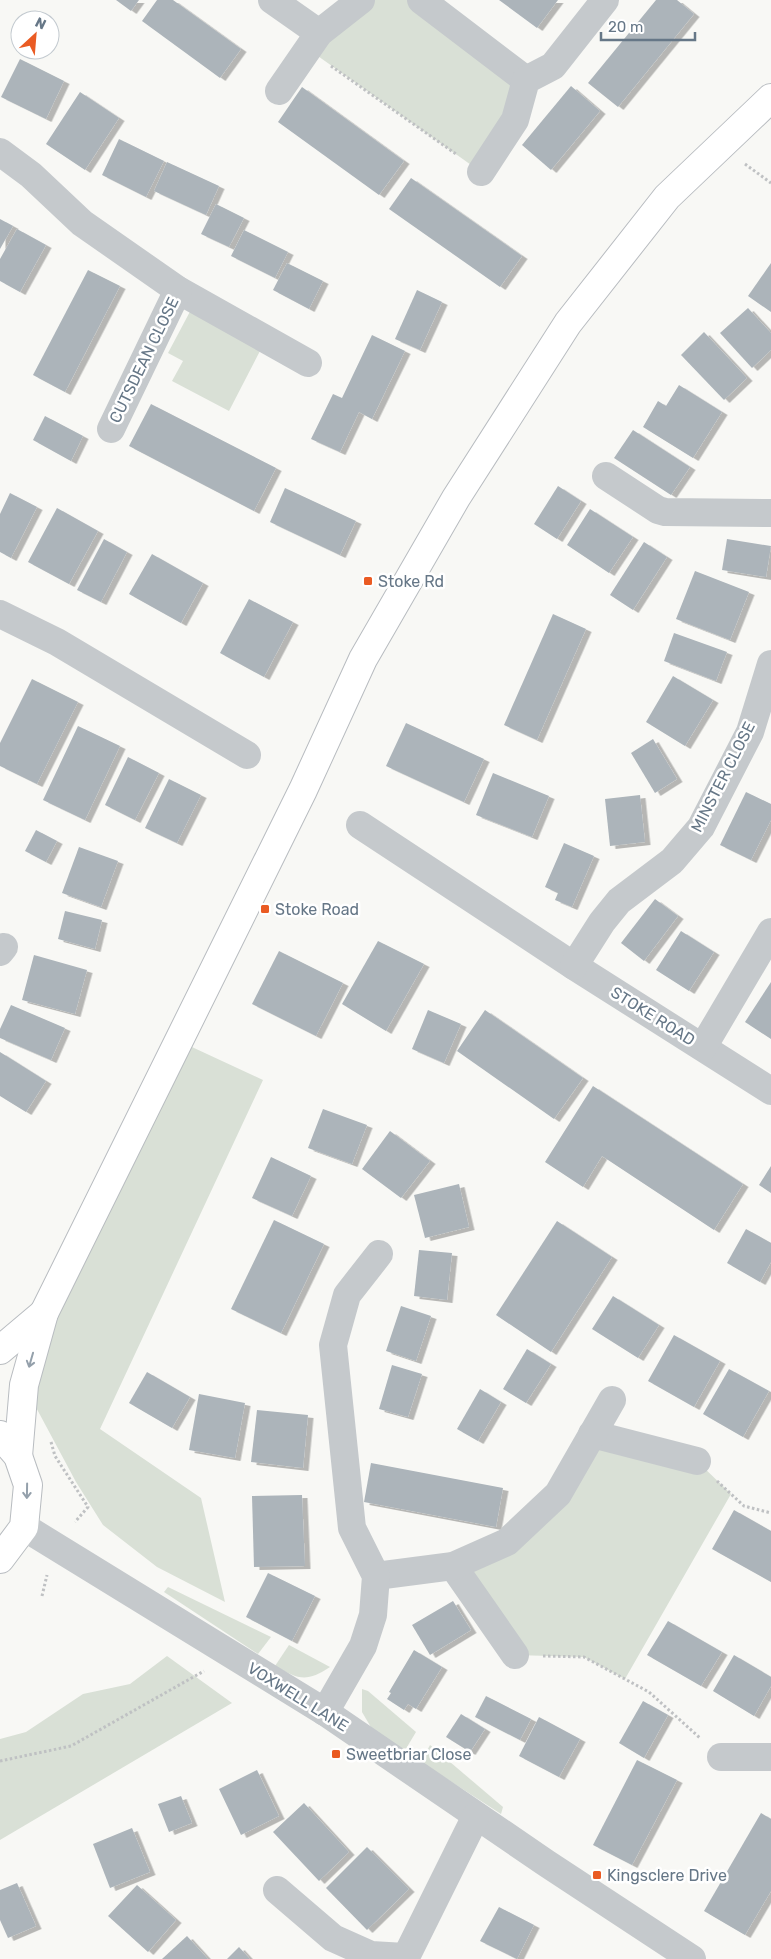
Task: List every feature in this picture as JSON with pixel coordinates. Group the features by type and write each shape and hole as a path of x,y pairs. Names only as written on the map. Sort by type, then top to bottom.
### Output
{"main road":[{"path":"18,1456 24,1385 44,1313 299,799 363,659 456,498 568,323 667,196 771,98"},
{"path":"0,1350 44,1313"},
{"path":"0,1434 18,1456 28,1485 24,1527 0,1559"}],"street":[{"path":"272,0 314,41"},
{"path":"279,91 314,41 361,0"},
{"path":"421,0 526,80"},
{"path":"481,172 515,120 526,80 553,66 605,0"},
{"name":"CUTSDEAN CLOSE","path":"0,152 30,175 82,223 178,290 308,363"},
{"name":"CUTSDEAN CLOSE","path":"111,429 178,290"},
{"path":"606,476 658,510 665,512 771,513"},
{"path":"0,614 57,642 247,755"},
{"name":"MINSTER CLOSE","path":"574,966 602,922 619,901 672,862 701,827 750,732 771,664"},
{"name":"STOKE ROAD","path":"360,825 574,966 771,1091"},
{"path":"703,1047 771,932"},
{"path":"325,1712 363,1646 373,1615 376,1576 352,1528 333,1345 347,1295 379,1254"},
{"path":"376,1576 452,1566 507,1542 558,1494 612,1400"},
{"path":"592,1434 696,1461"},
{"name":"VOXWELL LANE","path":"24,1527 325,1712 476,1816 692,1959"},
{"path":"452,1566 515,1655"},
{"path":"721,1757 771,1757"},
{"path":"277,1890 333,1938 370,1955 405,1958 476,1816"}],"path":[{"path":"314,41 481,172"},
{"path":"696,1461 744,1506 771,1513"},
{"path":"0,1761 71,1746 232,1655"},
{"path":"515,1655 584,1657 649,1692 721,1757"}],"shaded area":[{"path":"361,0 421,0 526,80 481,172 308,49"},
{"path":"194,304 260,351 229,411 172,381 183,361 168,353"},
{"path":"179,1041 263,1080 100,1429 201,1498 225,1602 157,1567 103,1525 76,1482 24,1385"},
{"path":"592,1434 697,1461 731,1494 625,1679 584,1657 515,1655 453,1566 507,1542"},
{"path":"168,1587 271,1637 258,1654 164,1592"},
{"path":"289,1645 330,1667 315,1675 302,1677 275,1666"},
{"path":"167,1656 232,1703 0,1840 0,1739 26,1732 83,1694 130,1684"},
{"path":"362,1689 368,1691 416,1732 404,1752 372,1729 362,1712"},
{"path":"430,1745 503,1807 501,1814 421,1762"}],"building":[{"path":"116,0 139,0 131,11"},
{"path":"157,0 173,0 241,49 220,78 142,21"},
{"path":"499,0 558,0 537,28"},
{"path":"656,0 677,0 694,14 618,107 588,83"},
{"path":"20,60 64,81 46,119 1,97"},
{"path":"571,86 600,111 551,170 522,145"},
{"path":"302,87 404,161 379,195 278,122"},
{"path":"80,92 119,118 85,170 46,144"},
{"path":"119,139 164,161 146,197 102,175"},
{"path":"167,162 219,186 206,215 154,191"},
{"path":"411,178 522,256 500,287 389,209"},
{"path":"216,204 244,218 229,247 201,234"},
{"path":"0,219 13,226 0,249"},
{"path":"17,229 46,245 20,292 0,281 0,259"},
{"path":"244,230 288,252 275,278 231,256"},
{"path":"287,263 323,281 309,309 273,290"},
{"path":"771,263 771,312 748,296"},
{"path":"88,270 120,286 65,392 33,375"},
{"path":"417,290 442,302 420,350 395,339"},
{"path":"748,308 771,333 771,350 752,368 720,333"},
{"path":"704,332 747,378 724,400 681,355"},
{"path":"372,335 405,351 372,419 359,412 340,452 311,439 333,394 342,398"},
{"path":"679,385 722,412 693,458 643,427 658,401 666,406"},
{"path":"151,404 276,468 254,511 129,446"},
{"path":"45,416 83,436 71,461 33,440"},
{"path":"633,430 690,467 671,495 614,458"},
{"path":"558,486 581,501 557,539 534,524"},
{"path":"285,488 356,521 340,555 270,522"},
{"path":"10,493 37,507 11,558 0,552 0,514"},
{"path":"57,508 98,531 69,584 28,562"},
{"path":"590,509 633,537 609,573 567,545"},
{"path":"104,539 127,552 101,602 77,590"},
{"path":"727,539 771,546 766,577 722,570"},
{"path":"644,542 667,557 633,610 610,595"},
{"path":"152,554 203,583 181,623 129,594"},
{"path":"695,571 749,592 730,640 676,619"},
{"path":"249,599 293,622 264,677 220,653"},
{"path":"553,614 586,629 537,740 504,725"},
{"path":"674,633 727,652 716,681 664,661"},
{"path":"673,676 713,700 685,746 646,722"},
{"path":"32,679 78,702 37,784 0,766 0,743"},
{"path":"406,723 484,759 464,802 386,766"},
{"path":"78,726 120,746 85,820 43,800"},
{"path":"653,739 677,779 655,793 631,753"},
{"path":"128,757 159,773 135,820 105,805"},
{"path":"493,773 549,796 532,837 476,815"},
{"path":"169,779 201,795 177,843 145,828"},
{"path":"746,792 771,804 771,820 751,860 720,845"},
{"path":"640,795 645,842 610,846 605,799"},
{"path":"36,830 57,841 46,862 25,851"},
{"path":"564,843 594,856 572,907 555,900 558,893 545,887"},
{"path":"79,847 118,861 101,907 62,893"},
{"path":"655,899 678,916 644,961 621,943"},
{"path":"65,911 102,920 95,949 58,939"},
{"path":"681,931 714,952 689,991 656,970"},
{"path":"378,941 424,964 386,1031 342,1004"},
{"path":"279,951 343,983 316,1036 252,1004"},
{"path":"34,955 87,970 75,1014 22,1000"},
{"path":"771,982 771,1039 745,1022"},
{"path":"11,1005 65,1028 51,1060 0,1038 0,1029"},
{"path":"428,1010 461,1024 444,1063 412,1049"},
{"path":"485,1010 583,1078 554,1119 457,1051"},
{"path":"0,1052 46,1081 26,1112 0,1096"},
{"path":"593,1086 743,1184 714,1230 602,1156 583,1187 545,1162"},
{"path":"323,1109 367,1125 352,1164 308,1148"},
{"path":"390,1131 430,1161 401,1198 362,1169"},
{"path":"271,1157 311,1176 292,1216 252,1198"},
{"path":"771,1166 771,1193 759,1185"},
{"path":"459,1184 469,1227 425,1238 414,1195"},
{"path":"274,1220 324,1244 281,1333 231,1309"},
{"path":"557,1221 612,1257 551,1352 496,1315"},
{"path":"746,1229 771,1243 771,1262 760,1282 727,1263"},
{"path":"419,1250 452,1253 447,1300 414,1296"},
{"path":"613,1296 659,1325 638,1358 592,1329"},
{"path":"401,1306 431,1316 416,1361 386,1351"},
{"path":"674,1335 720,1361 694,1407 648,1381"},
{"path":"527,1349 551,1364 526,1403 503,1389"},
{"path":"392,1365 422,1374 408,1417 379,1409"},
{"path":"729,1369 769,1391 743,1437 703,1414"},
{"path":"147,1372 190,1397 172,1428 129,1403"},
{"path":"480,1389 501,1402 478,1441 457,1429"},
{"path":"199,1394 245,1403 235,1458 189,1450"},
{"path":"257,1410 308,1415 303,1468 251,1462"},
{"path":"371,1463 503,1488 496,1527 364,1502"},
{"path":"302,1495 305,1566 254,1567 252,1496"},
{"path":"734,1510 771,1531 771,1582 712,1549"},
{"path":"268,1573 315,1596 292,1641 246,1617"},
{"path":"453,1601 471,1630 430,1655 412,1625"},
{"path":"668,1621 722,1652 701,1686 647,1655"},
{"path":"414,1650 442,1667 416,1709 408,1704 404,1710 387,1699 391,1693 389,1692"},
{"path":"734,1655 771,1677 771,1686 754,1716 713,1691"},
{"path":"486,1696 531,1719 520,1740 475,1717"},
{"path":"643,1701 668,1715 644,1758 619,1743"},
{"path":"461,1714 485,1729 470,1752 446,1737"},
{"path":"539,1717 580,1739 559,1777 519,1756"},
{"path":"637,1760 677,1780 632,1865 593,1845"},
{"path":"257,1770 279,1816 241,1835 219,1789"},
{"path":"181,1796 192,1823 169,1832 158,1804"},
{"path":"304,1803 349,1852 319,1881 273,1832"},
{"path":"761,1813 771,1819 771,1891 745,1935 704,1911"},
{"path":"132,1828 150,1872 110,1888 93,1844"},
{"path":"367,1847 409,1889 367,1930 326,1888"},
{"path":"17,1883 36,1926 8,1938 0,1920 0,1890"},
{"path":"137,1885 176,1920 148,1952 108,1916"},
{"path":"499,1907 534,1925 517,1959 480,1941"},
{"path":"187,1936 208,1959 162,1959"},
{"path":"239,1947 250,1959 227,1959"}],"place":[{"name":"Stoke Rd","path":"368,581"},
{"name":"Stoke Road","path":"265,909"},
{"name":"Sweetbriar Close","path":"336,1754"},
{"name":"Kingsclere Drive","path":"597,1875"}]}
